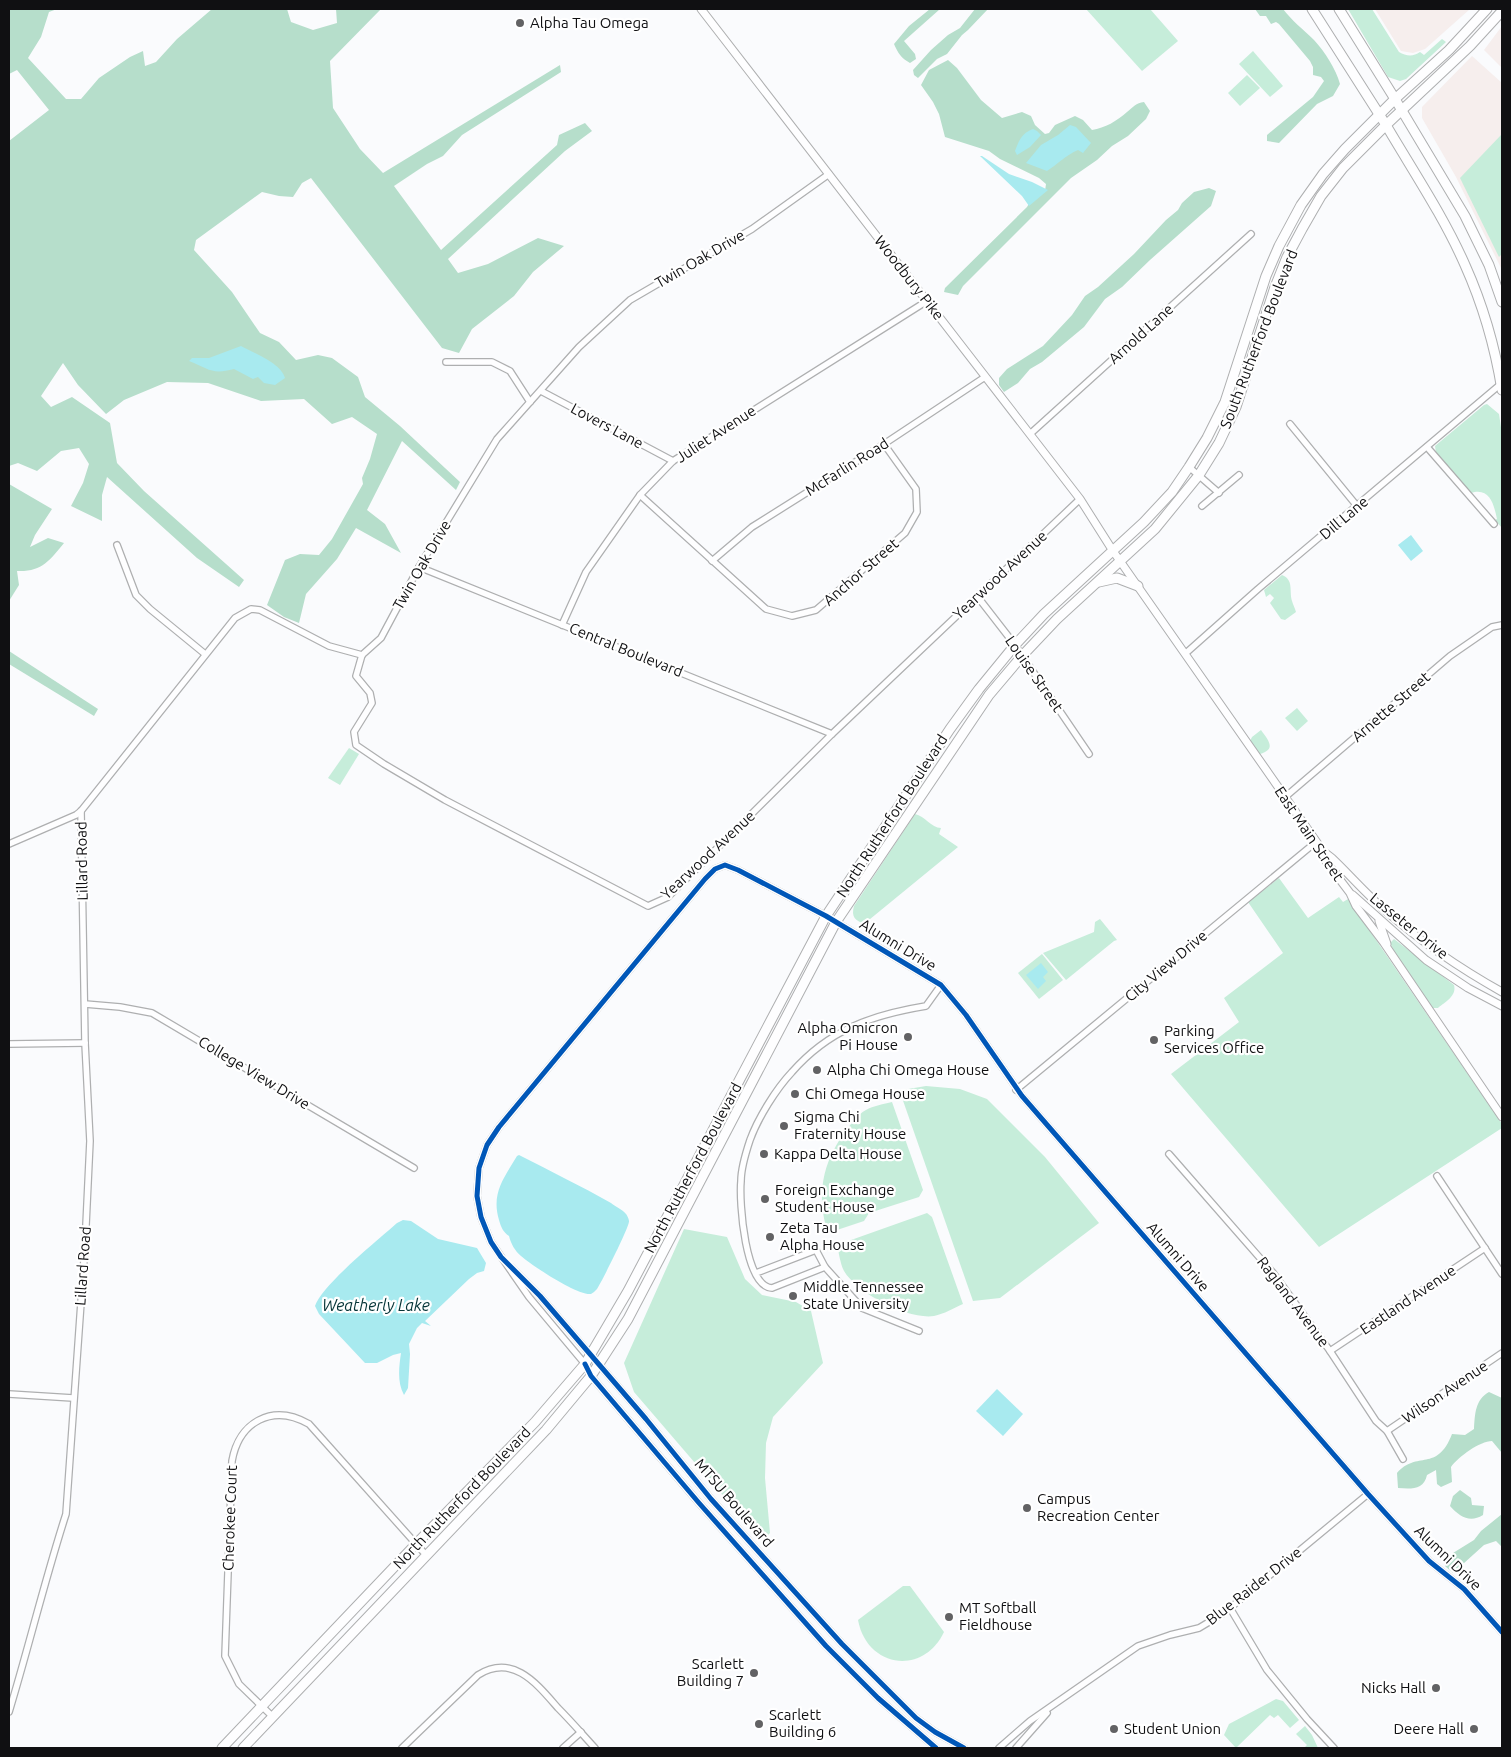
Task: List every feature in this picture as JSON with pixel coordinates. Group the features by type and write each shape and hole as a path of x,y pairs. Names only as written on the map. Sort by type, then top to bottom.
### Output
{"main road":[{"path":"1312,9 1386,125 1440,217 1464,264 1485,318 1502,386"},
{"path":"1339,9 1465,216 1489,265 1502,302"},
{"name":"South Rutherford Boulevard","path":"1113,551 1172,492 1207,438 1225,402 1266,276 1278,246 1301,205 1323,174 1379,114 1449,50 1487,9"},
{"name":"South Rutherford Boulevard","path":"1120,561 1155,529 1199,475 1219,443 1236,407 1275,287 1287,257 1321,196 1343,168 1470,46 1502,11"},
{"name":"North Rutherford Boulevard","path":"222,1748 535,1422 585,1364 628,1290 826,916 950,729 979,689 1015,645 1044,614 1113,551"},
{"name":"North Rutherford Boulevard","path":"243,1748 546,1430 591,1376 628,1319 836,922 989,695 1056,619 1120,561"},
{"path":"1096,582 1117,578 1138,586"}],"street":[{"name":"Woodbury Pike","path":"701,9 1080,499 1113,551"},
{"name":"Twin Oak Drive","path":"362,655 381,638 419,567 497,439 579,347 630,300 752,229 830,174"},
{"name":"Arnold Lane","path":"1030,434 1251,234"},
{"name":"Juliet Avenue","path":"562,624 586,572 640,495 673,461 926,301"},
{"path":"446,362 492,362 510,371 530,402"},
{"name":"McFarlin Road","path":"712,560 752,527 884,444 985,377"},
{"name":"Dill Lane","path":"1186,653 1258,589 1502,386"},
{"name":"Lovers Lane","path":"540,391 673,461"},
{"path":"1290,424 1358,506"},
{"name":"Anchor Street","path":"640,495 766,609 792,616 816,610 905,533 918,512 916,489 884,444"},
{"path":"1427,447 1494,524"},
{"path":"1189,467 1219,494"},
{"path":"1202,506 1219,494 1239,475"},
{"name":"Yearwood Avenue","path":"362,655 356,676 370,694 372,704 354,732 356,745 384,764 446,800 648,906 668,896 832,734 1080,499"},
{"path":"117,544 136,595 150,610 206,654"},
{"name":"East Main Street","path":"1113,551 1186,653 1284,798 1323,851 1325,860 1350,893 1356,906 1389,950 1502,1117"},
{"name":"Central Boulevard","path":"419,567 832,734"},
{"name":"Louise Street","path":"977,596 1015,645 1089,754"},
{"path":"9,844 76,815 81,811 235,618 251,609 260,610 328,646 362,655"},
{"name":"Arnette Street","path":"1284,798 1450,656 1492,627 1502,625"},
{"name":"Lillard Road","path":"9,1712 66,1514 85,1246 90,1140 84,1004 81,811"},
{"name":"City View Drive","path":"1016,1090 1316,842"},
{"name":"Lasseter Drive","path":"1323,851 1345,870 1384,910 1435,950 1473,976 1502,992"},
{"name":"Alumni Drive","path":"501,1257 491,1242 481,1217 477,1196 479,1168 487,1145 499,1127 714,869 725,865 826,916 941,985 966,1015 1016,1090 1368,1494 1429,1561 1464,1589 1502,1632"},
{"name":"Lasseter Drive","path":"1350,893 1426,960 1468,988 1502,1006"},
{"path":"1384,910 1378,919 1389,950"},
{"path":"825,1268 772,1288 763,1286 750,1264 743,1225 741,1180 751,1140 769,1103 791,1072 822,1043 856,1024 894,1012 926,1006 941,985"},
{"name":"College View Drive","path":"84,1004 152,1012 414,1168"},
{"path":"9,1044 86,1043"},
{"name":"Ragland Avenue","path":"1169,1154 1274,1274 1330,1351 1376,1421 1387,1432 1403,1460"},
{"path":"1437,1176 1502,1274"},
{"name":"Eastland Avenue","path":"1330,1351 1485,1248"},
{"path":"756,1273 816,1250 825,1268 862,1308 919,1331"},
{"name":"MTSU Boulevard","path":"501,1257 540,1296 711,1498 842,1644 916,1718 935,1732 964,1748"},
{"name":"MTSU Boulevard","path":"501,1257 528,1297 585,1364 591,1376 705,1510 826,1646 878,1698 936,1748"},
{"name":"Wilson Avenue","path":"1387,1432 1502,1354"},
{"path":"9,1394 73,1398"},
{"name":"Cherokee Court","path":"273,1717 239,1684 225,1656 232,1461 237,1442 248,1426 263,1419 280,1415 292,1417 308,1424 426,1556"},
{"name":"Blue Raider Drive","path":"999,1748 1030,1722 1138,1646 1199,1628 1230,1608 1368,1494"},
{"path":"1230,1608 1267,1670 1307,1719 1334,1748"},
{"path":"402,1748 478,1675 486,1670 493,1669 514,1670 529,1676 595,1748"},
{"name":"Blue Raider Drive","path":"1016,1748 1054,1706"},
{"path":"563,1748 581,1732"}],"shaded area":[{"path":"1375,9 1470,9 1425,49 1413,53 1401,51"},
{"path":"1502,26 1502,68 1484,50"},
{"path":"1472,56 1502,83 1502,270 1456,177 1422,118 1422,107"}],"green space":[{"path":"9,9 57,9 49,12 41,37 28,58 66,99 81,99 99,78 130,57 143,51 145,66 156,62 177,39 212,9 287,9 291,22 313,30 337,23 336,9 381,9 330,61 333,108 360,149 383,173 560,65 561,72 462,135 443,156 427,164 394,186 441,250 557,145 559,135 585,123 592,131 565,151 448,259 458,273 488,264 538,238 564,246 533,272 514,296 472,329 459,353 442,348 311,178 302,183 293,197 262,192 196,240 194,250 232,292 260,333 279,342 296,360 318,355 332,358 358,377 365,397 400,426 460,482 456,490 402,441 367,510 385,524 401,553 356,528 337,559 306,594 299,623 284,617 267,605 285,560 300,554 319,555 332,539 363,484 362,478 377,434 352,417 332,424 304,399 261,401 208,383 167,382 124,400 106,414 78,385 63,363 41,396 51,407 72,397 110,423 117,463 144,491 244,580 239,587 197,558 107,477 102,495 102,521 71,506 83,483 89,464 79,448 61,451 37,471 18,463 9,466 9,141 49,110 17,70 9,74"},
{"path":"930,9 940,9 904,41 915,54 916,59 910,63 900,55 894,44 909,26"},
{"path":"975,9 988,9 962,35 947,54 937,59 918,78 914,75 913,70 931,50 948,35 960,28"},
{"path":"1086,9 1150,9 1178,41 1142,71"},
{"path":"1255,9 1283,9 1322,50 1333,67 1340,84 1333,96 1317,104 1279,143 1267,141 1267,135 1313,97 1324,81 1321,77 1313,75 1313,67 1310,61 1279,24 1276,22 1271,24 1266,16 1260,16"},
{"path":"1348,9 1372,9 1399,52 1404,54 1412,55 1420,52 1424,55 1442,39 1446,42 1406,79 1400,81 1388,77"},
{"path":"1253,51 1283,86 1270,97 1239,64"},
{"path":"948,60 957,68 981,100 1002,118 1022,112 1031,116 1035,125 1045,134 1049,133 1055,125 1075,116 1083,120 1092,130 1111,124 1139,103 1144,102 1150,111 1146,119 1128,136 1071,178 963,286 958,295 944,292 945,288 1027,207 1031,200 1045,191 1046,184 1039,178 1000,159 989,151 945,137 939,114 921,85 929,70"},
{"path":"1247,75 1260,88 1240,106 1228,93"},
{"path":"1502,134 1502,254 1499,257 1460,178"},
{"path":"1209,188 1216,191 1211,206 1122,287 1105,299 1084,327 1042,362 1030,369 1018,383 1004,392 999,385 999,378 1007,369 1043,346 1072,315 1085,296 1098,287 1134,254 1194,192"},
{"path":"1487,404 1499,414 1502,434 1502,528 1495,520 1497,519 1496,514 1490,498 1483,493 1471,493 1436,453 1435,446"},
{"path":"9,484 52,509 35,535 30,547 48,538 64,543 49,560 39,567 33,570 17,571 19,585 9,601"},
{"path":"1282,575 1290,583 1292,601 1296,612 1285,620 1281,619 1270,603 1274,598 1270,594 1266,597 1264,590"},
{"path":"9,651 98,709 94,716 9,664"},
{"path":"1297,708 1308,721 1297,731 1285,718"},
{"path":"1261,730 1270,747 1260,754 1250,741"},
{"path":"349,748 359,754 340,785 328,778"},
{"path":"915,814 934,826 941,828 939,834 958,847 864,924 861,923 853,915 854,906"},
{"path":"1279,878 1308,918 1339,897 1343,902 1348,899 1502,1124 1502,1128 1319,1247 1171,1074 1239,1022 1224,998 1283,953 1248,902"},
{"path":"1100,919 1117,940 1066,980 1043,953 1094,932 1095,922"},
{"path":"1394,939 1454,985 1452,996 1438,1008 1433,1008 1394,951 1390,943"},
{"path":"1042,954 1063,980 1039,999 1018,973"},
{"path":"926,1086 960,1089 987,1099 1045,1157 1099,1223 1000,1298 973,1301 900,1092"},
{"path":"892,1102 923,1190 919,1197 869,1213 864,1221 828,1233 822,1206 822,1193 823,1180 831,1156 845,1132 860,1114 872,1107"},
{"path":"927,1213 932,1217 963,1304 934,1316 911,1314 884,1303 860,1288 844,1271 837,1245"},
{"path":"684,1229 727,1237 745,1279 762,1295 796,1302 811,1311 823,1363 773,1417 766,1443 765,1478 770,1533 762,1541 634,1392 624,1363"},
{"path":"1489,1392 1502,1398 1502,1453 1492,1441 1487,1442 1470,1450 1454,1463 1451,1467 1452,1482 1441,1487 1437,1484 1436,1470 1427,1475 1423,1484 1416,1488 1398,1488 1397,1473 1404,1466 1440,1453 1452,1434 1465,1435 1474,1429 1478,1403"},
{"path":"1460,1490 1471,1498 1472,1505 1484,1506 1483,1515 1474,1519 1465,1518 1450,1506 1453,1496"},
{"path":"1502,1514 1502,1547 1496,1541 1484,1545 1453,1573 1445,1566 1453,1553 1474,1540 1481,1531"},
{"path":"903,1586 910,1586 944,1632 935,1646 923,1655 910,1660 896,1660 884,1656 872,1648 863,1636 858,1620"},
{"path":"1276,1699 1283,1701 1299,1720 1290,1728 1278,1715 1274,1718 1270,1715 1236,1748 1224,1735 1229,1724"},
{"path":"1305,1726 1318,1748 1304,1748 1307,1745 1296,1734"}],"water":[{"path":"1070,125 1076,127 1091,143 1083,153 1078,150 1074,152 1047,171 1026,163 1041,145"},
{"path":"1033,129 1041,135 1030,147 1017,155 1015,151 1020,140"},
{"path":"980,156 1009,174 1048,190 1029,206 1022,196"},
{"path":"241,346 273,363 285,378 275,385 264,383 258,377 253,379 234,369 215,371 189,361 192,358 209,358"},
{"path":"1411,535 1423,551 1411,561 1398,545"},
{"path":"1041,963 1048,972 1043,977 1046,981 1038,989 1026,975"},
{"path":"519,1155 611,1203 627,1216 628,1225 620,1243 600,1285 591,1294 566,1285 526,1260 515,1250 509,1236 502,1229 497,1210 498,1194 503,1179"},
{"name":"Weatherly Lake","path":"403,1220 411,1221 438,1239 477,1248 486,1263 484,1271 477,1273 469,1279 425,1321 431,1326 422,1323 417,1328 409,1344 408,1388 404,1395 399,1380 401,1353 377,1363 365,1363 319,1314 315,1306 320,1297 339,1275 397,1223"},
{"path":"997,1389 1023,1414 1003,1436 976,1411"}],"cycle path":[{"path":"964,1748 935,1732 916,1718 842,1644 711,1499 646,1419 540,1296 501,1257 491,1242 481,1217 477,1196 479,1168 487,1145 499,1127 705,879 715,869 725,865 826,916 941,985 966,1015 1022,1096 1368,1494 1429,1561 1464,1589 1502,1632"},
{"path":"585,1364 591,1376 699,1503 826,1646 878,1698 936,1748"}],"place":[{"name":"Alpha Tau Omega","path":"520,23"},
{"name":"Alpha Omicron Pi House","path":"908,1037"},
{"name":"Parking Services Office","path":"1154,1040"},
{"name":"Alpha Chi Omega House","path":"817,1070"},
{"name":"Chi Omega House","path":"795,1094"},
{"name":"Sigma Chi Fraternity House","path":"784,1126"},
{"name":"Kappa Delta House","path":"764,1154"},
{"name":"Foreign Exchange Student House","path":"765,1199"},
{"name":"Zeta Tau Alpha House","path":"770,1237"},
{"name":"Middle Tennessee State University","path":"793,1296"},
{"name":"Campus Recreation Center","path":"1027,1508"},
{"name":"MT Softball Fieldhouse","path":"949,1617"},
{"name":"Scarlett Building 7","path":"754,1673"},
{"name":"Nicks Hall","path":"1436,1688"},
{"name":"Scarlett Building 6","path":"759,1724"},
{"name":"Student Union","path":"1114,1729"},
{"name":"Deere Hall","path":"1474,1729"}]}
